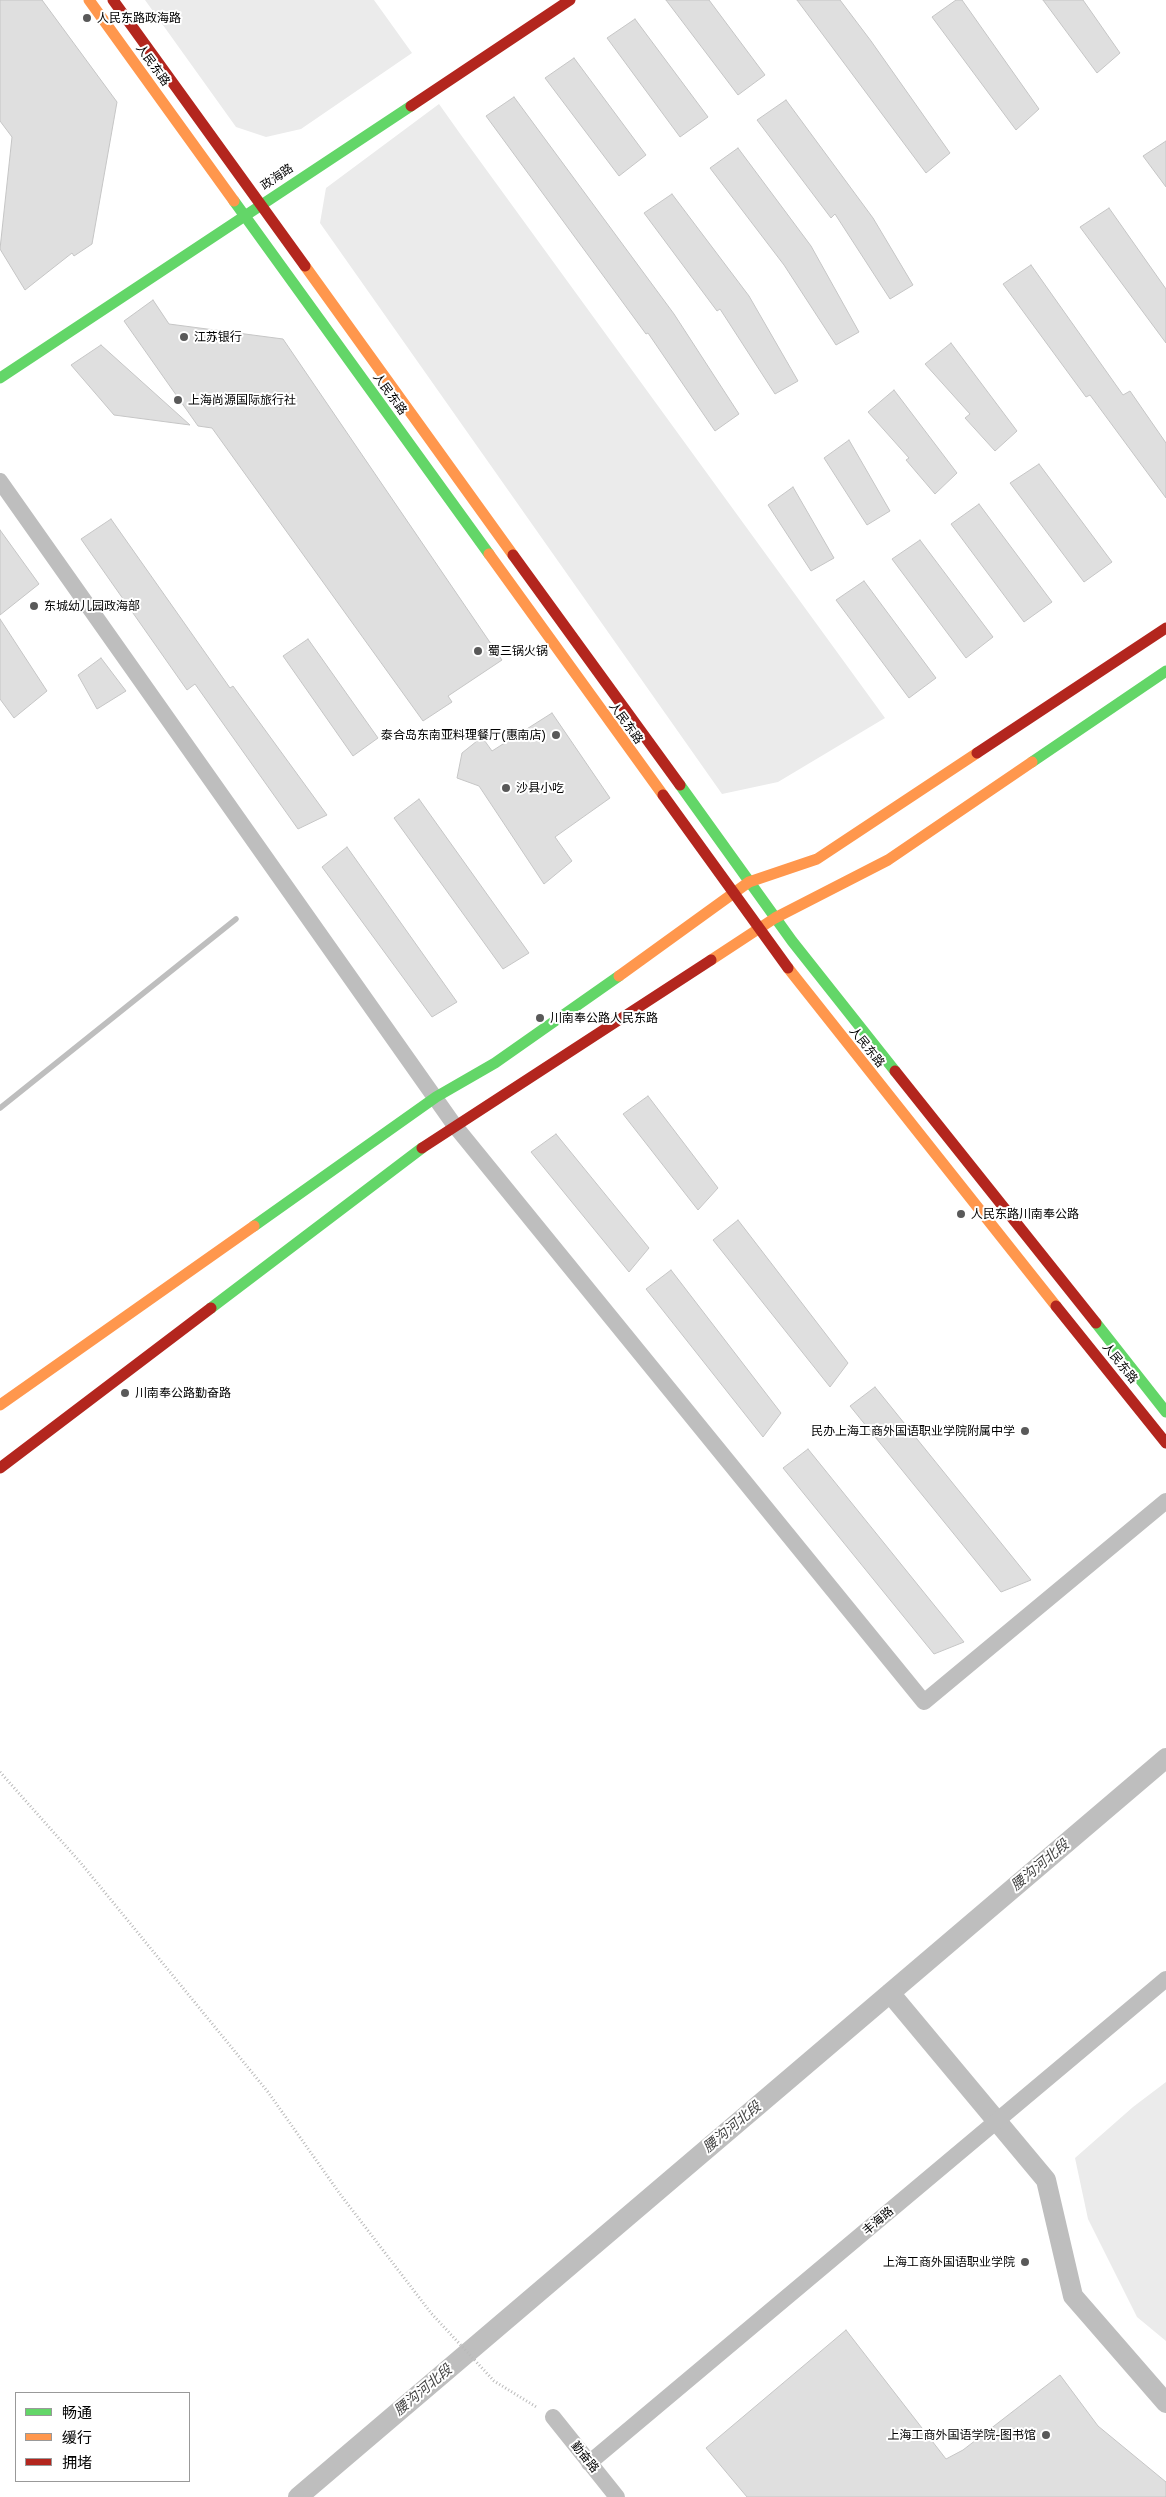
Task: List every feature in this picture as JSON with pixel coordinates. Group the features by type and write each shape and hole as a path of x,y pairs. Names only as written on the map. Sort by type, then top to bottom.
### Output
{"street":[{"name":"人民东路","path":"89,0 759,929 812,1000 1166,1443"},
{"name":"人民东路","path":"112,0 775,918 830,990 1166,1412"},
{"name":"政海路","path":"0,378 570,0"},
{"path":"0,481 455,1126 924,1702 1166,1502"},
{"path":"0,1405 436,1097 495,1062 549,1026 749,882 817,858 1166,628"},
{"path":"0,1468 425,1145 775,918 888,860 1166,671"},
{"name":"丰海路","path":"589,2463 1166,1979"},
{"name":"勤奋路","path":"553,2417 617,2497"}],"path":[{"path":"0,1772 80,1862 262,2085 340,2194 440,2322 494,2381 553,2417"}],"shaded area":[{"path":"145,0 374,0 412,53 301,129 266,137 236,127"},
{"path":"439,104 885,718 778,782 722,794 320,223 326,188"},
{"path":"1166,2082 1166,2341 1137,2317 1088,2219 1075,2158 1133,2107"}],"building":[{"path":"0,0 42,0 117,102 92,244 74,256 72,253 25,290 0,249 12,137 0,121"},
{"path":"666,0 709,0 765,75 738,95"},
{"path":"797,0 840,0 950,153 926,173"},
{"path":"956,0 962,0 1039,109 1016,130 932,17"},
{"path":"1043,0 1083,0 1120,53 1097,73"},
{"path":"635,19 708,117 680,137 607,38"},
{"path":"574,58 646,155 619,176 545,78"},
{"path":"514,97 674,314 739,414 715,431 648,333 646,334 486,116"},
{"path":"786,100 873,218 913,285 890,299 835,214 831,218 757,120"},
{"path":"1166,141 1166,187 1143,156"},
{"path":"738,148 811,246 859,332 836,345 784,265 710,168"},
{"path":"672,194 749,296 798,381 775,394 720,309 717,311 644,213"},
{"path":"1109,208 1166,289 1166,343 1080,227"},
{"path":"1031,265 1123,395 1130,391 1166,443 1166,498 1090,395 1086,397 1003,284"},
{"path":"153,300 169,324 283,339 502,660 448,696 452,702 423,721 212,428 198,426 124,321"},
{"path":"951,343 1017,431 995,451 965,418 970,414 925,364"},
{"path":"101,345 190,425 114,415 71,365"},
{"path":"894,390 957,473 935,494 906,460 909,458 868,412"},
{"path":"849,440 890,511 867,525 824,458"},
{"path":"1039,464 1112,562 1084,582 1010,483"},
{"path":"793,487 834,558 811,571 768,505"},
{"path":"979,504 1052,602 1024,622 951,524"},
{"path":"111,519 230,688 233,686 327,815 298,829 195,684 187,690 81,539"},
{"path":"0,530 39,584 0,615"},
{"path":"920,540 993,637 966,658 892,559"},
{"path":"864,581 936,678 909,698 836,600"},
{"path":"0,619 47,691 14,718 0,699"},
{"path":"308,639 378,738 353,756 283,656"},
{"path":"101,658 126,691 97,709 78,675"},
{"path":"552,713 610,798 555,837 572,861 544,884 479,786 457,778 462,753 482,737 492,751"},
{"path":"419,799 529,953 503,969 394,818"},
{"path":"347,847 457,1002 432,1017 322,867"},
{"path":"648,1096 718,1188 698,1210 623,1114"},
{"path":"556,1134 649,1248 629,1272 531,1152"},
{"path":"738,1220 848,1363 830,1387 713,1240"},
{"path":"671,1270 781,1413 763,1437 646,1289"},
{"path":"875,1387 1031,1580 1001,1592 850,1406"},
{"path":"808,1449 964,1642 934,1654 783,1468"},
{"path":"846,2330 946,2459 963,2450 1060,2375 1098,2426 1166,2482 1166,2497 747,2497 706,2448"}],"waterway":[{"path":"0,1108 236,919"},
{"name":"腰沟河北段","path":"298,2497 1166,1758"},
{"path":"890,1993 1046,2180 1073,2296 1166,2403"}],"traffic: fast":[{"path":"0,378 411,106"},
{"path":"234,201 489,554"},
{"path":"1032,762 1166,671"},
{"path":"680,785 792,941 895,1071"},
{"path":"254,1226 436,1097 495,1063 619,976"},
{"path":"211,1308 422,1148"},
{"path":"1096,1323 1166,1412"}],"traffic: slow":[{"path":"89,0 234,201"},
{"path":"305,266 513,555"},
{"path":"489,554 663,795"},
{"path":"619,976 749,882 817,859 977,753"},
{"path":"711,960 775,918 888,860 1032,762"},
{"path":"788,968 1056,1306"},
{"path":"0,1405 254,1226"}],"traffic: jam":[{"path":"113,0 305,266"},
{"path":"411,106 570,0"},
{"path":"513,555 680,785"},
{"path":"977,753 1166,628"},
{"path":"663,795 788,968"},
{"path":"422,1148 711,960"},
{"path":"895,1071 1096,1323"},
{"path":"1056,1306 1166,1443"},
{"path":"0,1468 211,1308"}],"place":[{"name":"人民东路政海路","path":"87,18"},
{"name":"江苏银行","path":"184,337"},
{"name":"上海尚源国际旅行社","path":"178,400"},
{"name":"东城幼儿园政海部","path":"34,606"},
{"name":"蜀三锅火锅","path":"478,651"},
{"name":"泰合岛东南亚料理餐厅(惠南店)","path":"556,735"},
{"name":"沙县小吃","path":"506,788"},
{"name":"川南奉公路人民东路","path":"540,1018"},
{"name":"人民东路川南奉公路","path":"961,1214"},
{"name":"川南奉公路勤奋路","path":"125,1393"},
{"name":"民办上海工商外国语职业学院附属中学","path":"1025,1431"},
{"name":"上海工商外国语职业学院","path":"1025,2262"},
{"name":"上海工商外国语学院-图书馆","path":"1046,2435"}]}
